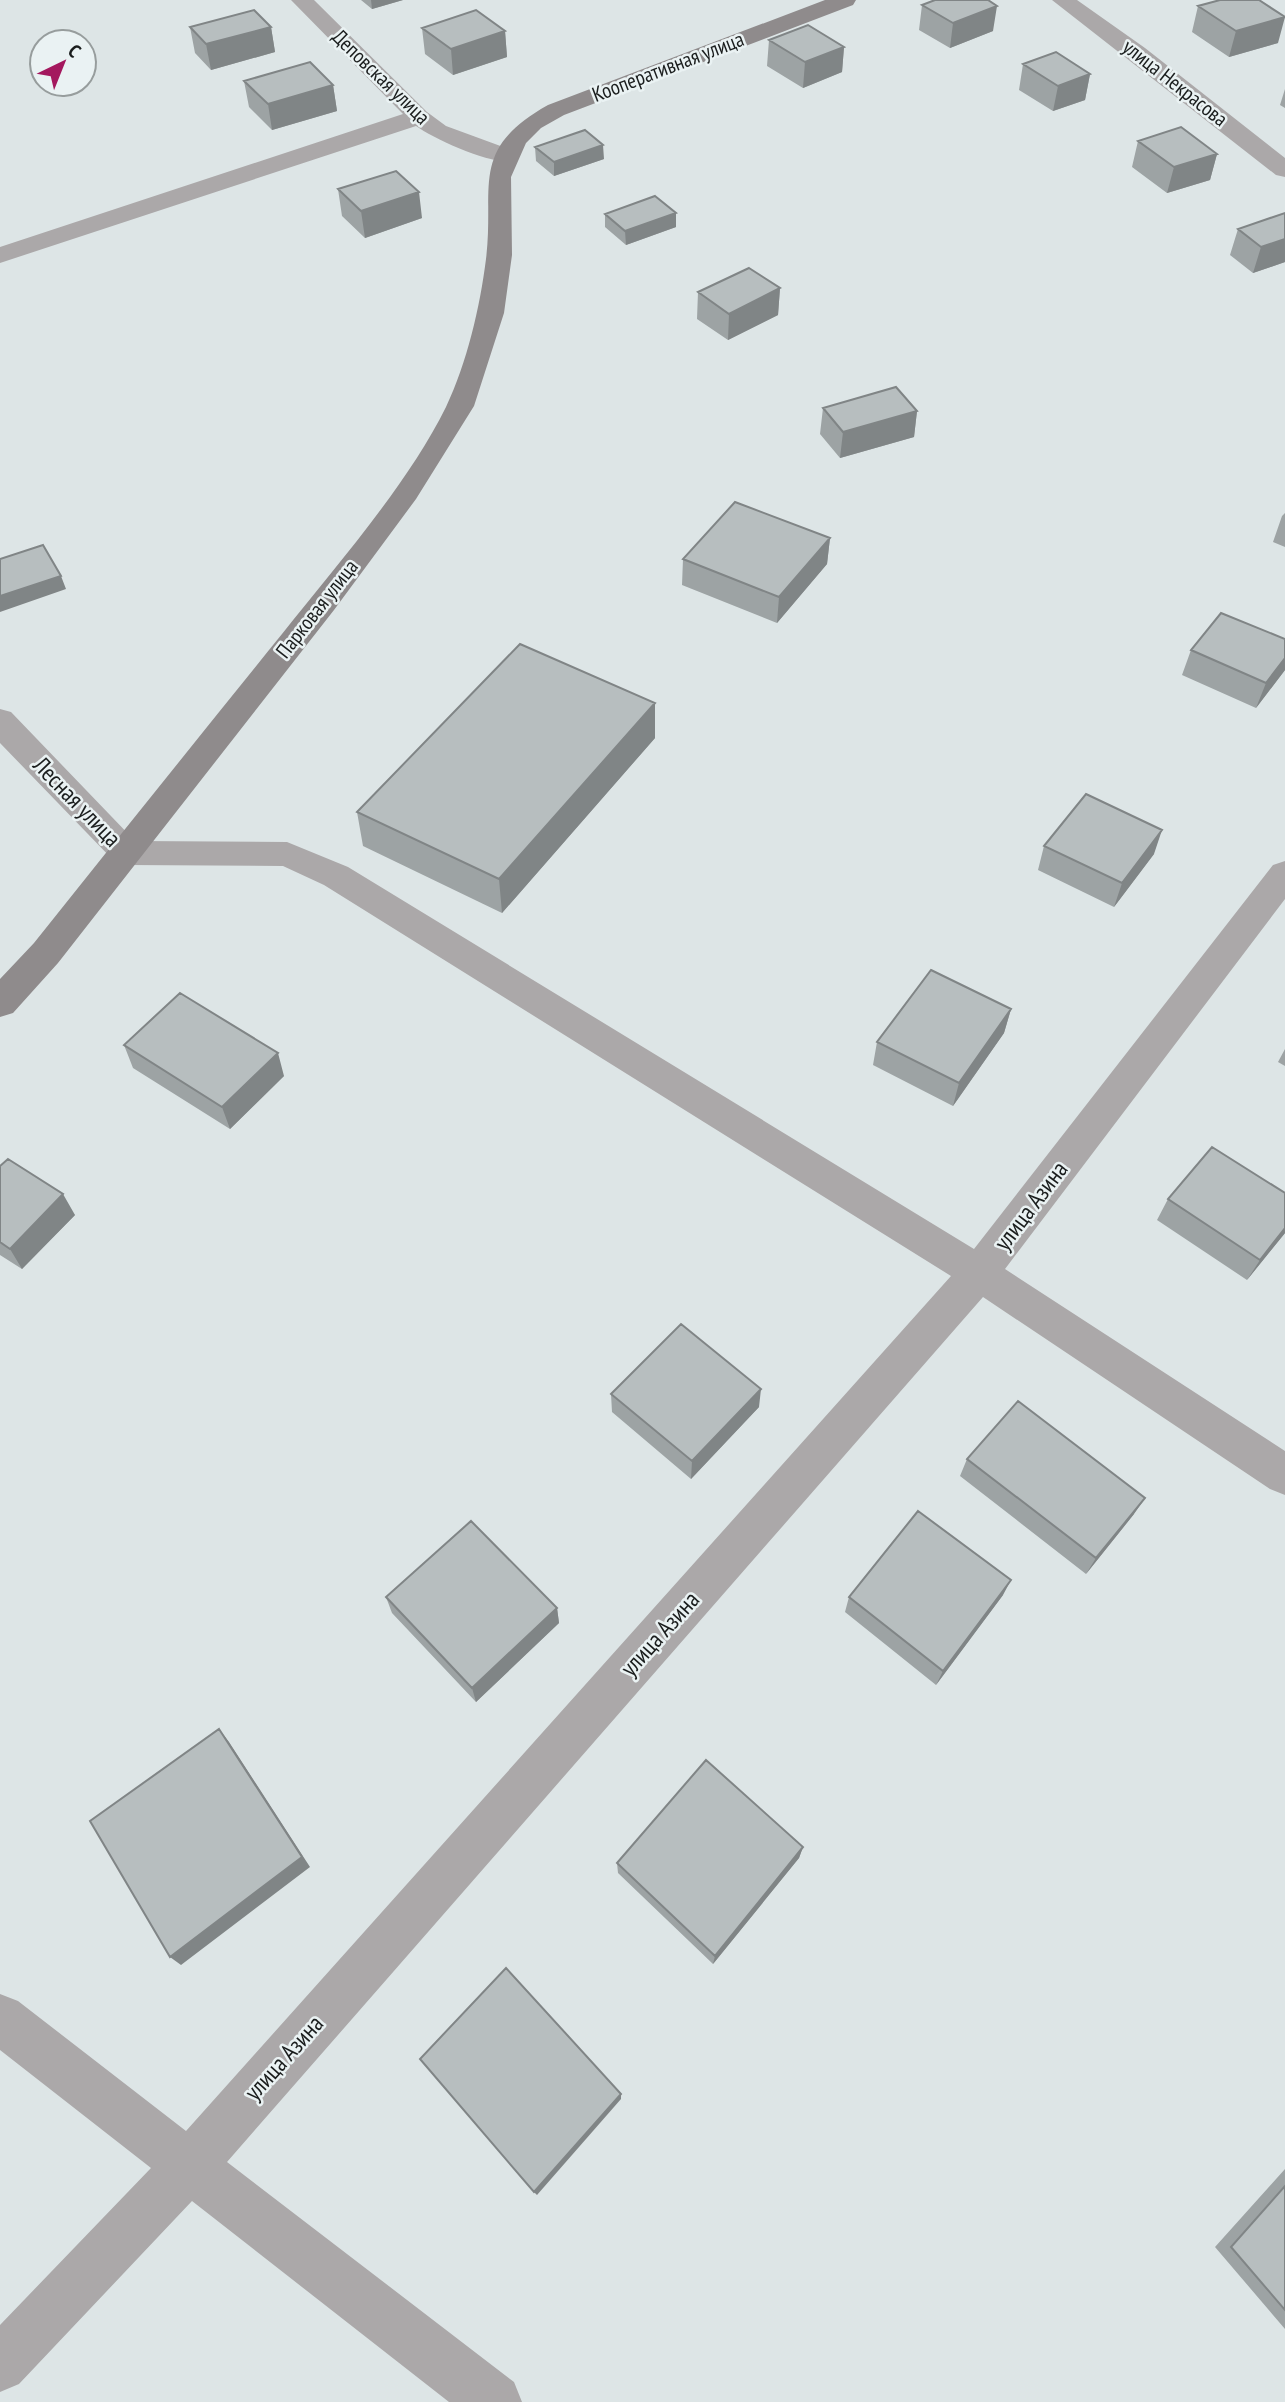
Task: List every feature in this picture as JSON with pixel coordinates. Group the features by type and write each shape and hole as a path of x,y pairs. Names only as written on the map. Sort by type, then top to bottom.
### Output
{"main road":[{"name":"Кооперативная улица","path":"506,156 533,123 556,110 845,0"},
{"name":"Парковая улица","path":"0,1003 46,953 127,853 406,493 460,406 491,313 499,255 499,177 506,156"}],"street":[{"name":"Деповская улица","path":"302,0 419,117 438,131 506,156"},
{"name":"улица Некрасова","path":"1063,0 1137,53 1285,170"},
{"path":"0,255 419,117"},
{"name":"Лесная улица","path":"0,720 9,733 127,853"},
{"path":"127,853 287,855 336,876 979,1273 1285,1475"},
{"name":"улица Азина","path":"0,2365 189,2166 979,1273 1285,874"},
{"path":"0,2019 494,2402"}],"building":[{"path":"935,0 988,0 997,6 953,23 922,5"},
{"path":"1220,0 1259,0 1285,17 1236,31 1198,6"},
{"path":"254,10 271,27 206,44 190,27"},
{"path":"476,10 505,31 451,49 422,28"},
{"path":"808,25 844,47 805,62 769,40"},
{"path":"1056,52 1090,74 1058,86 1023,64"},
{"path":"310,62 333,85 268,104 244,81"},
{"path":"1181,127 1217,154 1174,167 1138,141"},
{"path":"585,130 603,145 554,162 535,147"},
{"path":"396,171 419,192 361,211 338,189"},
{"path":"655,196 676,213 625,231 605,214"},
{"path":"1285,213 1285,239 1261,247 1238,229"},
{"path":"749,268 780,288 729,314 698,292"},
{"path":"896,387 917,411 843,432 823,408"},
{"path":"735,502 830,538 779,597 683,559"},
{"path":"43,545 61,576 0,596 0,559"},
{"path":"1221,613 1285,639 1285,658 1266,683 1191,650"},
{"path":"520,644 655,703 499,879 357,812"},
{"path":"1086,794 1162,830 1122,883 1044,846"},
{"path":"931,970 1011,1009 959,1083 877,1042"},
{"path":"180,993 278,1053 222,1107 124,1045"},
{"path":"1212,1147 1285,1193 1285,1228 1260,1260 1168,1199"},
{"path":"8,1159 63,1194 10,1249 0,1242 0,1166"},
{"path":"681,1324 761,1389 692,1461 611,1394"},
{"path":"1018,1401 1145,1498 1096,1558 967,1459"},
{"path":"918,1511 1011,1580 943,1671 849,1597"},
{"path":"471,1521 557,1608 472,1688 386,1597"},
{"path":"219,1729 302,1857 170,1957 90,1821"},
{"path":"706,1760 803,1847 715,1956 617,1863"},
{"path":"506,1968 621,2094 534,2192 420,2059"},
{"path":"1285,2186 1285,2310 1231,2247"}]}
